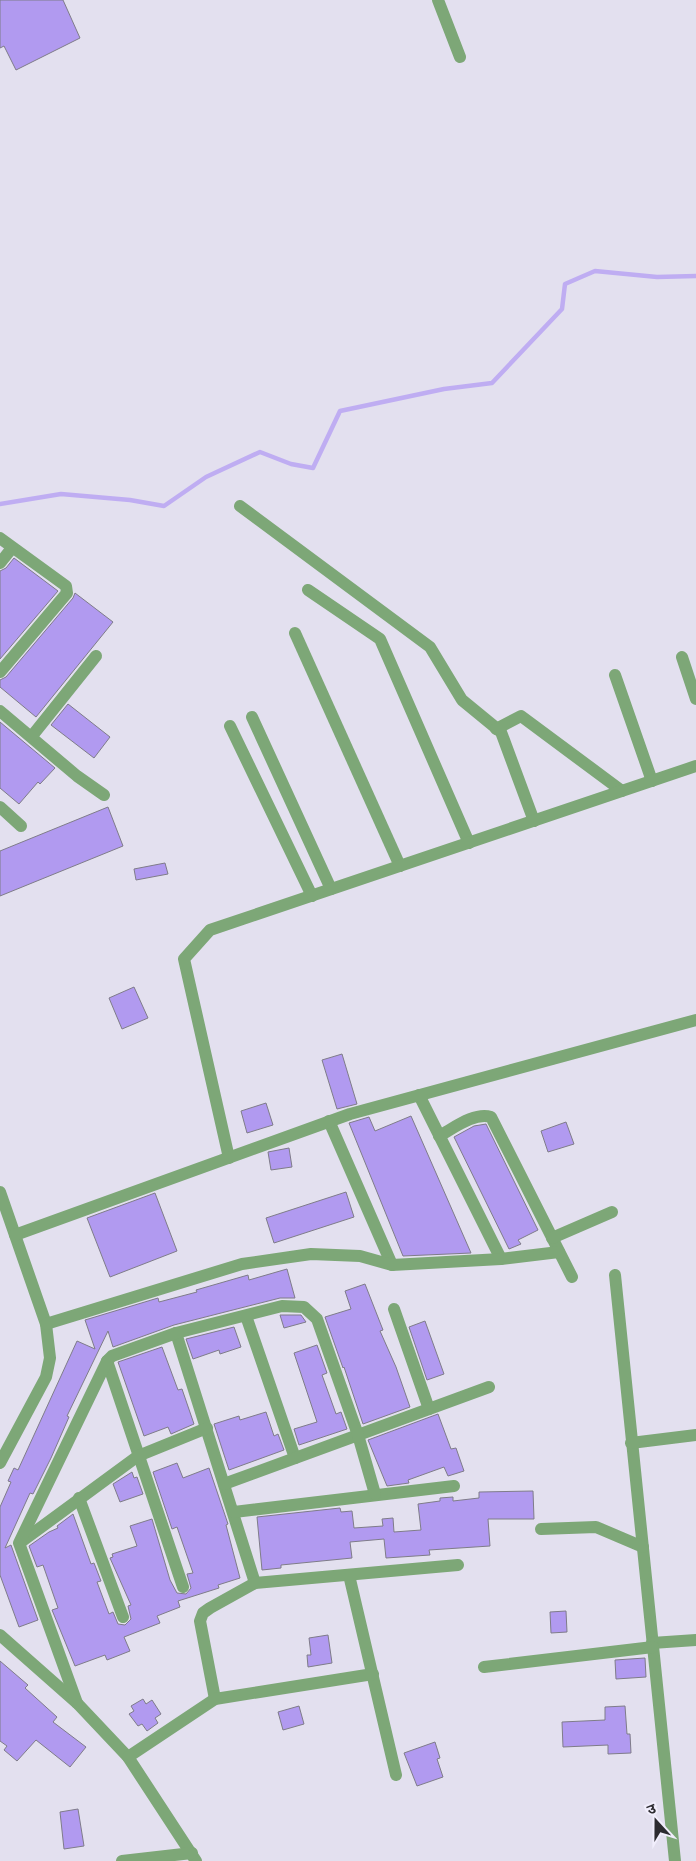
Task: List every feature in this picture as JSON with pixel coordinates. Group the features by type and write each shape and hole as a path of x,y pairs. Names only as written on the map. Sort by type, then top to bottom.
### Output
{"street":[{"path":"438,0 460,57"},
{"path":"240,506 430,646 462,700 500,732 534,821"},
{"path":"0,538 66,586 67,592 0,672"},
{"path":"0,563 12,548"},
{"path":"308,590 380,639 469,843"},
{"path":"295,633 400,866"},
{"path":"32,736 96,656"},
{"path":"682,658 696,699"},
{"path":"615,675 652,781"},
{"path":"0,711 32,736 77,776 104,796"},
{"path":"496,728 521,716 622,791"},
{"path":"252,717 331,889"},
{"path":"230,726 312,896"},
{"path":"229,1158 184,960 210,930 696,766"},
{"path":"0,807 21,826"},
{"path":"15,1235 329,1121 696,1020"},
{"path":"418,1095 501,1259"},
{"path":"439,1136 477,1116 491,1117 572,1277"},
{"path":"329,1121 392,1265"},
{"path":"0,1192 46,1324 50,1358 46,1377 0,1463"},
{"path":"552,1238 612,1212"},
{"path":"46,1324 242,1264 273,1258 340,1254 360,1256 392,1265 501,1259 559,1252"},
{"path":"615,1275 631,1443 644,1547 674,1861"},
{"path":"78,1703 19,1543 107,1361 112,1356 176,1333 282,1306 294,1305 310,1310 317,1319 358,1435 375,1494"},
{"path":"394,1310 429,1409"},
{"path":"246,1316 295,1458"},
{"path":"176,1333 256,1583"},
{"path":"107,1361 184,1587"},
{"path":"224,1484 489,1387"},
{"path":"19,1543 138,1456 207,1428"},
{"path":"631,1443 696,1435"},
{"path":"234,1512 454,1486"},
{"path":"79,1498 123,1617"},
{"path":"541,1529 596,1528 644,1547"},
{"path":"215,1699 200,1621 203,1613 256,1583 458,1565"},
{"path":"349,1574 396,1775"},
{"path":"0,1635 78,1703 128,1757 194,1857"},
{"path":"484,1667 696,1640"},
{"path":"128,1757 215,1699 373,1674"},
{"path":"122,1861 194,1857"}],"building":[{"path":"0,0 63,0 80,38 16,70 4,46 0,48"},
{"path":"14,558 58,591 0,659 0,571 6,568"},
{"path":"75,593 113,622 36,717 0,687 0,680 6,677 73,598"},
{"path":"68,704 110,737 94,758 51,725"},
{"path":"0,722 55,768 40,784 38,782 19,804 0,788"},
{"path":"108,807 123,846 0,896 0,851"},
{"path":"165,863 168,874 136,880 134,869"},
{"path":"134,987 148,1018 122,1029 109,998"},
{"path":"342,1054 357,1104 337,1109 322,1060"},
{"path":"266,1103 273,1125 247,1133 241,1111"},
{"path":"411,1116 471,1253 403,1256 349,1123 369,1117 375,1131"},
{"path":"566,1122 574,1144 548,1152 541,1131"},
{"path":"486,1124 538,1230 518,1240 521,1244 509,1249 454,1137 474,1126"},
{"path":"289,1148 292,1167 271,1170 268,1152"},
{"path":"346,1192 354,1217 274,1243 266,1218"},
{"path":"155,1193 177,1251 110,1277 87,1218"},
{"path":"287,1269 295,1298 280,1298 174,1325 113,1347 108,1331 67,1416 69,1417 51,1458 33,1494 30,1493 5,1548 11,1545 38,1620 19,1627 0,1575 0,1507 11,1482 8,1481 14,1468 18,1470 77,1341 95,1349 85,1320 158,1298 159,1302 197,1292 196,1290 248,1275 249,1280"},
{"path":"365,1284 383,1330 380,1331 396,1367 410,1407 363,1424 325,1317 351,1309 345,1291"},
{"path":"280,1315 301,1315 306,1322 284,1328"},
{"path":"425,1321 444,1374 427,1380 409,1327"},
{"path":"234,1327 241,1347 220,1354 219,1350 193,1359 186,1339"},
{"path":"317,1345 327,1373 322,1375 336,1414 341,1412 347,1429 299,1445 294,1429 317,1422 294,1353"},
{"path":"162,1347 178,1390 182,1389 194,1424 171,1434 168,1427 144,1436 118,1362"},
{"path":"266,1412 274,1436 278,1434 284,1450 229,1470 214,1424 239,1416 240,1420"},
{"path":"438,1414 451,1449 456,1448 464,1471 448,1476 444,1467 408,1480 409,1483 387,1486 368,1440"},
{"path":"177,1463 183,1478 209,1468 228,1524 226,1525 240,1578 218,1585 219,1588 178,1601 180,1607 157,1616 160,1623 124,1637 130,1651 107,1660 105,1655 75,1666 52,1610 58,1608 43,1565 37,1567 29,1546 58,1528 57,1526 73,1514 91,1564 94,1563 101,1581 97,1582 109,1614 113,1612 118,1624 125,1625 131,1619 128,1606 131,1605 110,1558 113,1557 112,1554 137,1546 130,1526 152,1519 170,1580 177,1593 186,1594 191,1588 187,1574 193,1573 177,1527 172,1529 153,1472"},
{"path":"132,1472 134,1478 137,1477 143,1494 120,1502 113,1484"},
{"path":"533,1491 534,1519 488,1519 490,1546 429,1550 430,1555 386,1558 384,1539 350,1542 352,1558 281,1565 281,1568 262,1570 257,1517 340,1508 341,1512 352,1511 354,1528 383,1526 382,1519 393,1518 394,1532 421,1530 418,1504 440,1501 440,1498 453,1497 453,1501 479,1498 479,1492"},
{"path":"566,1611 567,1632 551,1633 550,1612"},
{"path":"328,1635 332,1663 308,1667 307,1655 311,1655 309,1638"},
{"path":"645,1658 646,1677 616,1679 615,1660"},
{"path":"0,1661 28,1685 25,1688 57,1717 53,1722 86,1747 70,1767 36,1740 17,1761 4,1750 7,1746 0,1741"},
{"path":"143,1699 146,1704 152,1700 161,1714 155,1718 158,1723 147,1731 142,1724 138,1726 129,1714 134,1711 131,1706"},
{"path":"299,1706 304,1724 283,1730 278,1712"},
{"path":"625,1706 627,1734 630,1734 631,1753 608,1754 608,1745 563,1747 562,1722 605,1720 605,1707"},
{"path":"435,1742 440,1758 437,1759 443,1777 417,1786 404,1753"},
{"path":"78,1809 84,1846 64,1849 60,1812"}],"waterway":[{"path":"0,504 61,494 130,500 164,506 206,477 260,452 291,464 313,468 340,411 444,389 492,383 562,309 565,284 595,271 657,277 696,276"}]}
